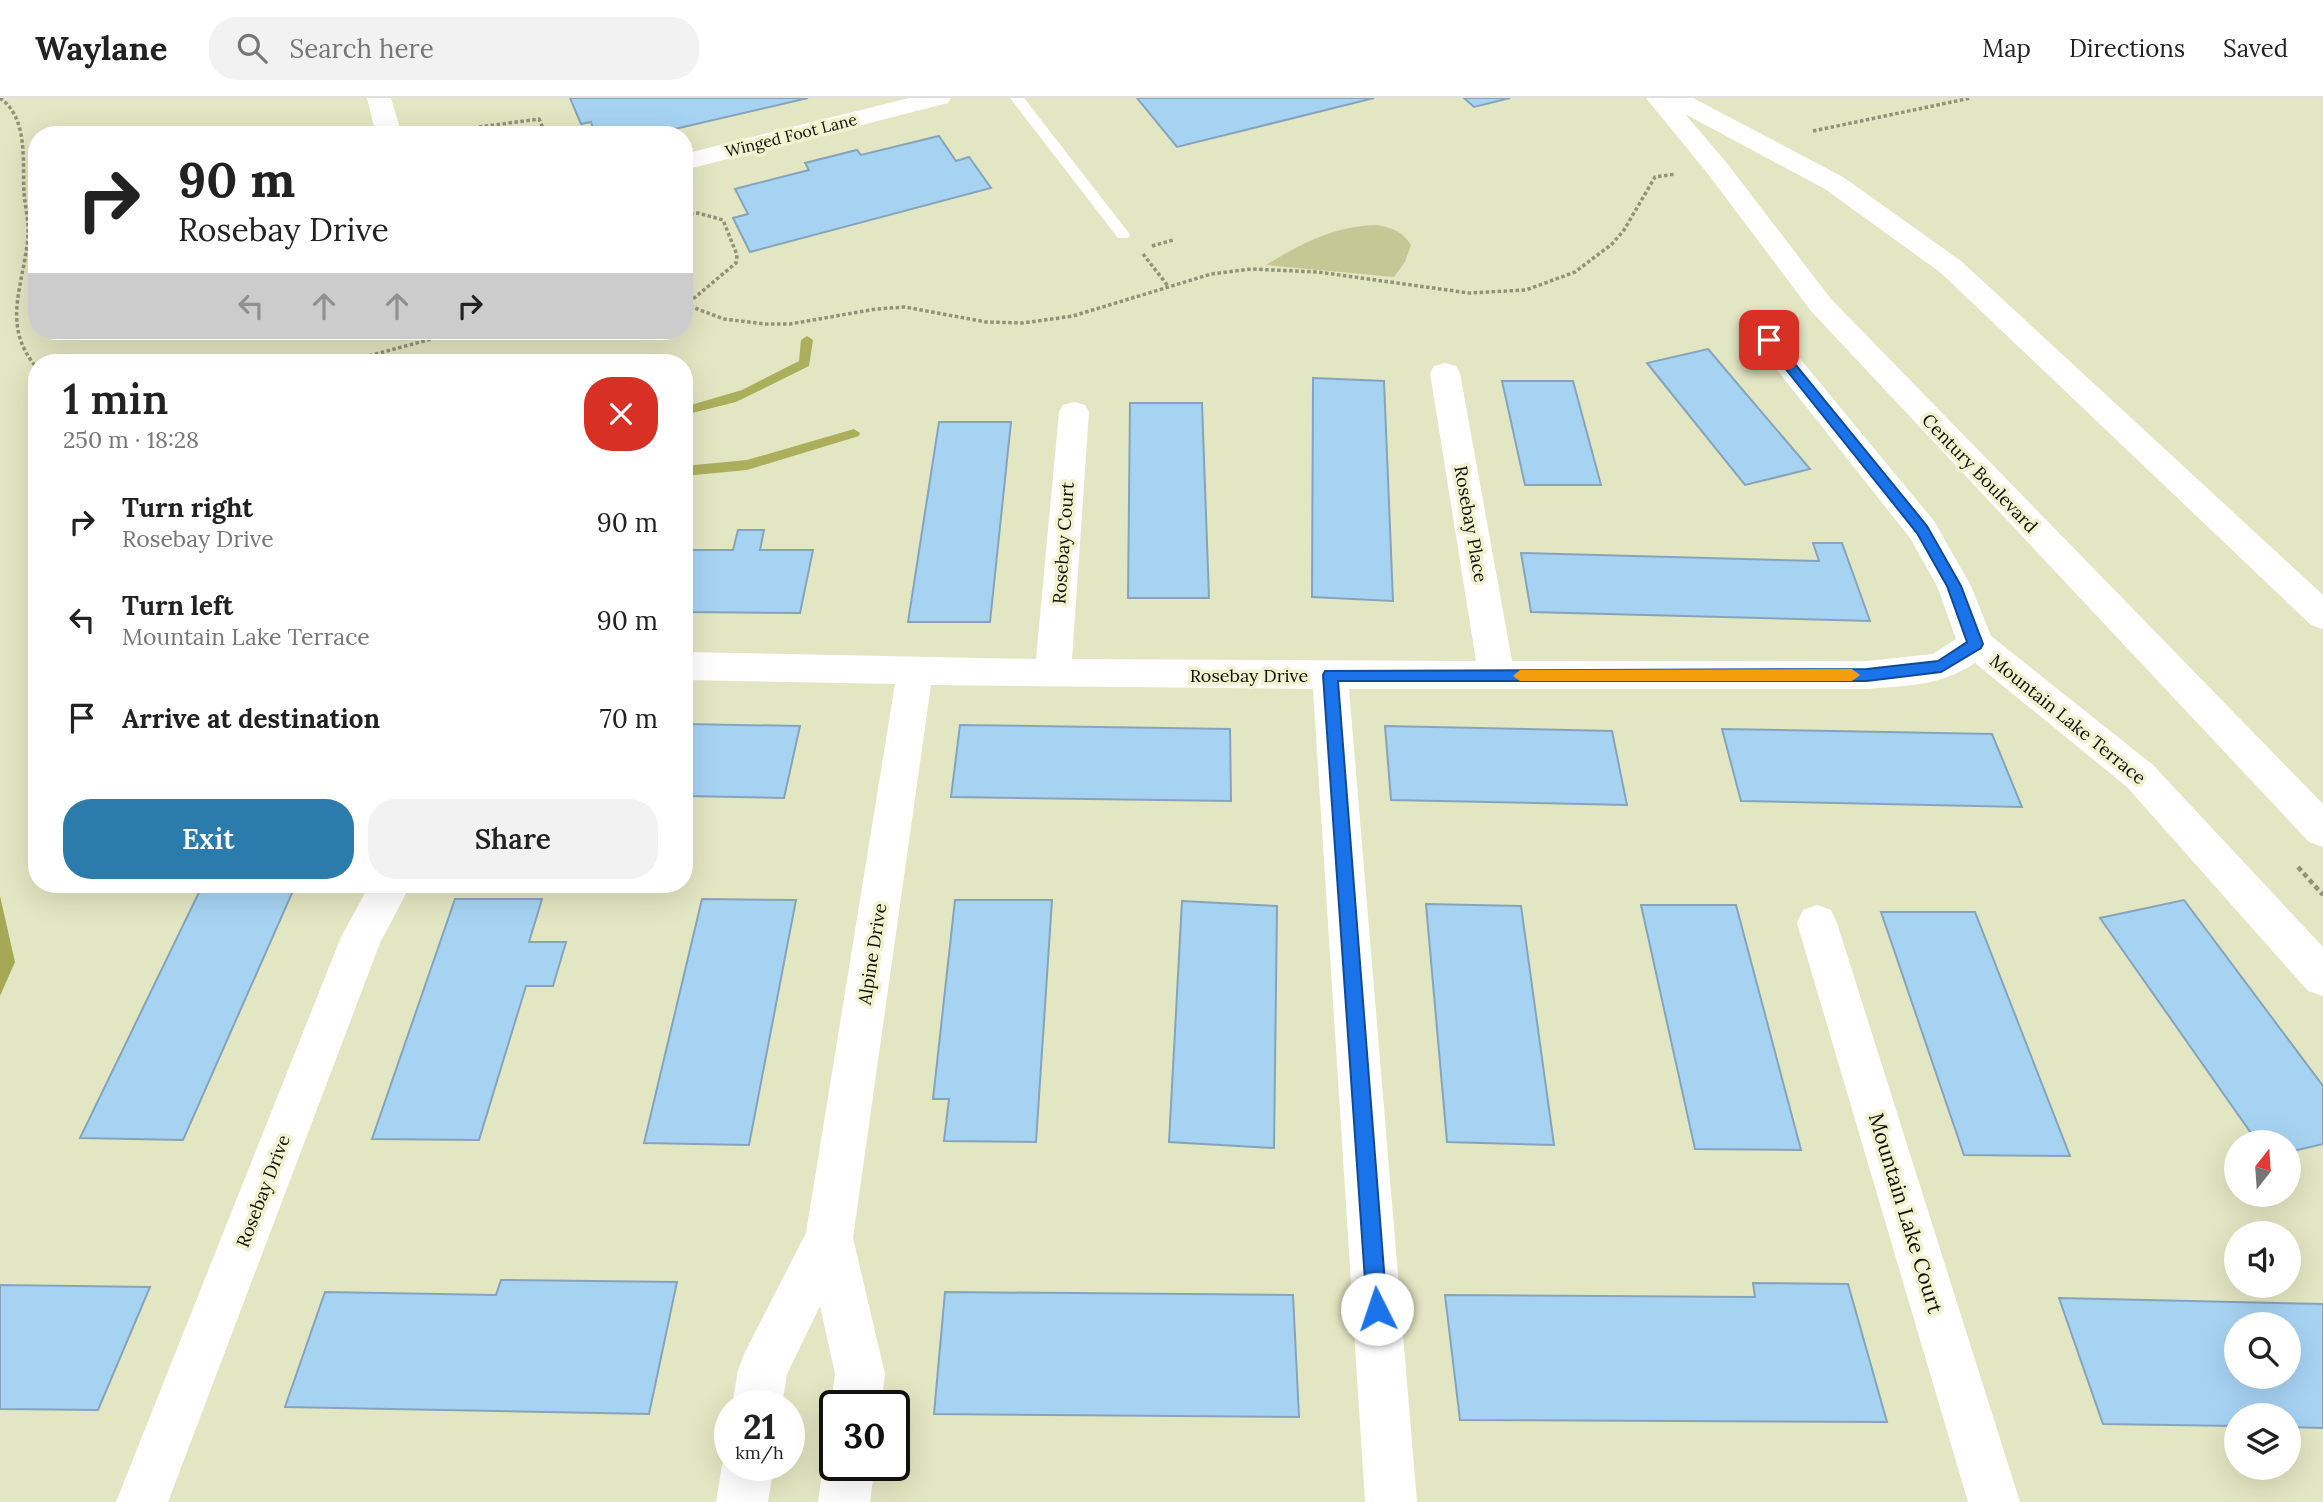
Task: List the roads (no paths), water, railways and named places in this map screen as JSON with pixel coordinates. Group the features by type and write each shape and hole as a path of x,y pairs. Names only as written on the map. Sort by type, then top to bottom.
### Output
{"street":[{"path":"379,98 387,126"},
{"name":"Winged Foot Lane","path":"693,160 939,98"},
{"name":"Century Boulevard","path":"1658,98 1717,168 1821,305 2323,830"},
{"path":"1674,98 1834,183 1951,267 2323,616"},
{"name":"Mountain Lake Terrace","path":"1769,340 1922,530 1954,586 1976,644 2140,776 2323,977"},
{"name":"Rosebay Place","path":"1445,373 1496,676"},
{"name":"Rosebay Court","path":"1053,673 1074,412"},
{"name":"Rosebay Drive","path":"693,666 1053,673 1867,675 1941,667 1976,644"},
{"name":"Alpine Drive","path":"760,1390 763,1370 829,1238 915,670"},
{"path":"1330,675 1391,1502"},
{"name":"Rosebay Drive","path":"142,1502 362,937 386,893"},
{"name":"Mountain Lake Court","path":"1817,923 1994,1502"},
{"name":"Alpine Drive","path":"829,1238 860,1374 858,1390"},
{"path":"742,1502 745,1481"},
{"path":"844,1502 847,1481"}],"lane":[{"path":"1017,98 1123,234"}],"waterway":[{"path":"693,409 747,393 805,363 807,340"},
{"path":"693,470 747,465 854,433"}]}
